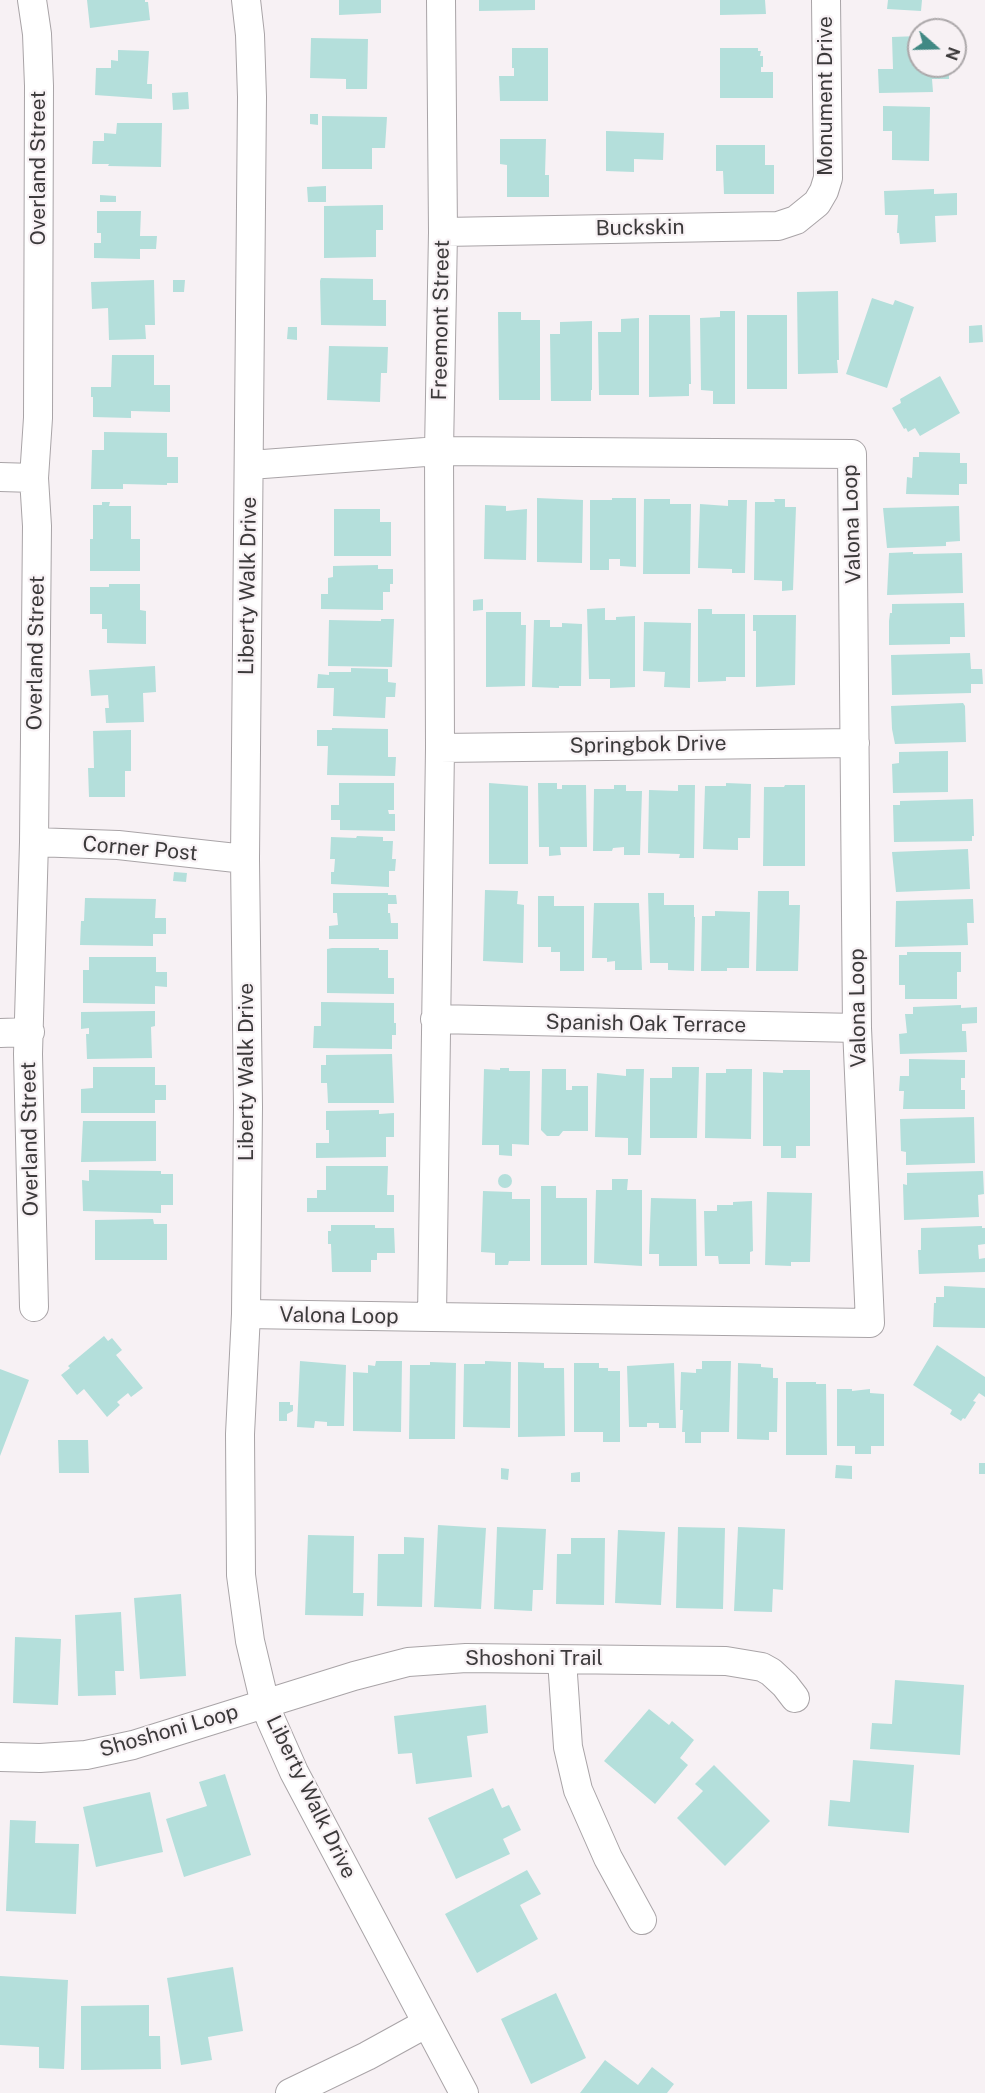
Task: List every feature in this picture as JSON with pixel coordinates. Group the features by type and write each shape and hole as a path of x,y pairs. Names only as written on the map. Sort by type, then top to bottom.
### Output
{"street":[{"name":"Overland Street","path":"32,0 37,34 39,86 38,418 34,478 37,526 34,842 28,1054 33,1307"},
{"name":"Liberty Walk Drive","path":"246,0 250,35 252,97 245,859 248,1107 246,1314 240,1434 241,1575 250,1641 265,1704 294,1772 464,2093"},
{"name":"Freemont Street","path":"439,451 443,232 441,0"},
{"name":"Monument Drive","path":"824,191 829,169 826,0"},
{"name":"Buckskin","path":"443,232 778,226 796,220 811,210 824,191"},
{"path":"250,465 439,451 440,748 432,1317"},
{"name":"Valona Loop","path":"246,1314 870,1323 857,1028 852,454 439,451"},
{"path":"0,477 34,478"},
{"name":"Springbok Drive","path":"440,748 855,743"},
{"name":"Corner Post","path":"34,842 118,845 245,859"},
{"name":"Spanish Oak Terrace","path":"435,1019 857,1028"},
{"path":"0,1033 30,1032"},
{"name":"Shoshoni Trail","path":"265,1704 408,1662 466,1658 726,1661 751,1665 771,1672 795,1698"},
{"path":"562,1660 568,1747 578,1790 608,1858 642,1920"},
{"name":"Shoshoni Loop","path":"0,1757 40,1758 86,1755 133,1745 265,1704"},
{"path":"290,2093 368,2056 427,2023"}],"building":[{"path":"87,0 145,0 148,2 150,20 90,28"},
{"path":"339,0 381,0 381,13 339,15"},
{"path":"479,0 535,0 535,10 479,11"},
{"path":"720,0 765,0 766,14 720,15"},
{"path":"888,0 922,0 921,11 887,9"},
{"path":"907,36 907,78 949,79 932,79 933,92 879,93 878,69 893,69 892,37"},
{"path":"311,38 368,39 367,89 346,89 346,79 310,78"},
{"path":"512,48 548,48 548,101 500,101 499,76 514,76"},
{"path":"720,48 758,48 758,51 761,51 760,56 763,56 761,72 773,72 773,98 720,98"},
{"path":"118,50 149,51 147,84 152,84 152,99 95,95 96,68 111,68 111,60 118,61"},
{"path":"188,92 189,109 173,110 172,93"},
{"path":"883,106 930,107 929,161 892,160 892,131 883,131"},
{"path":"310,114 318,114 318,125 310,124"},
{"path":"322,116 387,117 385,148 372,148 372,169 322,169"},
{"path":"117,123 162,123 161,167 92,164 93,141 104,141 104,133 116,134"},
{"path":"606,131 664,133 663,160 634,159 634,172 606,171"},
{"path":"500,139 546,139 545,175 549,175 549,197 507,197 507,165 500,164"},
{"path":"716,145 765,145 765,165 774,165 774,194 724,194 723,171 716,171"},
{"path":"326,186 326,202 308,202 307,187"},
{"path":"934,189 934,194 957,193 957,215 935,216 936,242 900,244 899,233 897,233 898,215 885,215 884,191"},
{"path":"100,195 116,196 116,202 100,202"},
{"path":"383,205 383,230 376,230 376,257 324,258 324,206"},
{"path":"97,211 141,211 140,236 157,236 156,249 140,249 140,259 94,258 94,243 101,243 101,233 97,233"},
{"path":"321,278 373,279 373,300 386,300 386,326 321,325"},
{"path":"154,280 155,325 145,325 146,339 109,340 108,308 92,309 91,282"},
{"path":"173,280 185,280 184,292 173,292"},
{"path":"838,291 838,373 798,374 797,292"},
{"path":"872,298 893,305 895,300 914,307 887,388 846,374"},
{"path":"720,311 735,311 735,404 713,404 713,391 701,390 700,318 720,317"},
{"path":"498,312 521,312 521,320 540,320 540,400 499,400"},
{"path":"649,315 690,315 691,384 689,384 689,396 649,397"},
{"path":"747,315 787,315 787,389 747,389"},
{"path":"639,318 639,395 599,395 598,332 621,332 621,319"},
{"path":"592,321 591,401 551,401 550,334 560,334 560,322"},
{"path":"982,325 983,342 969,343 969,326"},
{"path":"288,327 297,327 297,340 287,339"},
{"path":"329,346 388,347 387,373 381,373 380,402 327,400"},
{"path":"112,355 154,355 154,385 170,385 170,412 131,411 131,418 93,417 91,387 111,387"},
{"path":"940,376 960,413 920,436 915,428 908,432 892,408 901,403 900,399"},
{"path":"104,432 167,433 167,457 178,457 178,483 123,484 123,489 91,489 92,450 104,450"},
{"path":"919,452 960,453 960,463 967,463 967,484 959,484 959,495 906,494 907,477 912,478 913,457 919,457"},
{"path":"537,498 583,500 582,563 537,562"},
{"path":"612,498 636,498 636,567 620,566 620,559 609,559 609,570 590,570 590,500 612,500"},
{"path":"644,499 670,499 670,504 691,504 690,574 643,574"},
{"path":"774,499 785,499 785,507 796,507 793,590 782,591 782,581 754,580 755,502 775,502"},
{"path":"728,500 747,500 745,573 732,573 732,569 698,568 700,504 728,506"},
{"path":"102,502 110,502 109,506 131,506 131,539 140,539 140,571 90,571 93,505 102,505"},
{"path":"485,505 506,506 506,511 527,509 526,560 484,559"},
{"path":"959,506 960,541 946,542 946,546 887,548 883,508"},
{"path":"334,509 380,509 380,522 391,522 391,556 334,556"},
{"path":"913,552 913,554 962,553 963,593 887,595 889,553"},
{"path":"378,565 378,569 393,569 393,584 390,584 390,592 383,592 383,610 321,609 321,594 328,594 328,578 333,577 333,566"},
{"path":"109,584 140,584 140,610 146,611 146,644 107,643 107,629 102,629 102,614 90,614 90,587 109,587"},
{"path":"483,599 483,610 473,611 473,600"},
{"path":"964,603 965,637 950,637 950,644 889,645 892,604"},
{"path":"605,608 605,620 635,616 635,687 610,688 610,679 589,679 587,609"},
{"path":"698,609 712,609 712,614 745,614 745,677 726,677 726,681 698,682"},
{"path":"486,612 521,612 521,625 526,625 525,686 486,687"},
{"path":"753,615 796,615 795,685 756,687 756,631 753,631"},
{"path":"381,619 394,619 392,667 328,666 329,620 381,621"},
{"path":"534,620 550,620 550,627 562,627 562,623 582,624 581,686 532,687"},
{"path":"644,622 691,623 690,688 664,687 665,672 643,671"},
{"path":"970,653 971,669 982,669 983,684 971,684 971,693 892,695 891,655"},
{"path":"155,666 156,692 143,693 144,722 106,723 105,708 109,708 108,695 91,696 89,670"},
{"path":"351,668 388,669 388,682 396,683 395,697 386,697 385,718 333,716 334,688 317,688 318,674 351,672"},
{"path":"963,703 966,742 895,744 891,706"},
{"path":"332,728 388,729 388,757 396,757 395,776 327,775 328,746 317,746 317,730 332,730"},
{"path":"131,730 131,771 125,771 125,797 89,797 88,768 94,768 93,731"},
{"path":"948,751 948,792 893,793 892,764 899,763 899,752"},
{"path":"339,783 394,783 394,810 388,810 389,814 395,814 395,831 340,830 340,820 331,820 331,805 339,805"},
{"path":"489,783 528,786 528,864 489,864"},
{"path":"538,783 557,783 557,789 562,789 562,785 586,785 587,847 560,847 561,855 549,856 549,847 539,847"},
{"path":"726,783 751,784 750,838 738,838 738,850 703,849 705,786 726,786"},
{"path":"614,785 626,785 626,791 642,791 640,855 624,855 624,847 613,848 612,851 593,851 594,789 614,789"},
{"path":"678,785 695,785 694,858 679,858 680,854 648,853 649,790 678,791"},
{"path":"785,785 805,785 805,866 763,866 764,787 784,787"},
{"path":"973,799 974,836 972,836 972,841 894,842 893,805 900,805 900,801"},
{"path":"357,836 383,837 383,841 393,841 392,859 396,859 395,871 389,871 389,887 331,884 331,872 334,872 335,859 330,859 331,837 356,838"},
{"path":"968,849 970,889 896,892 892,852"},
{"path":"174,872 187,873 186,882 173,881"},
{"path":"485,890 518,891 517,904 524,905 523,963 483,961"},
{"path":"758,891 789,891 789,905 800,905 798,971 756,971"},
{"path":"333,893 396,895 397,904 388,904 388,913 390,913 391,923 398,923 398,939 329,939 329,926 338,925 337,913 333,913"},
{"path":"648,893 664,893 664,905 694,905 694,971 668,970 668,963 650,963"},
{"path":"538,896 554,896 554,906 584,906 584,971 560,971 560,952 551,952 551,947 538,947"},
{"path":"85,898 156,899 155,918 166,918 166,934 153,934 153,946 80,945"},
{"path":"973,899 974,923 967,923 968,945 895,947 896,901"},
{"path":"594,903 639,903 642,970 615,970 615,961 607,962 607,958 592,958"},
{"path":"715,911 750,912 749,968 701,971 702,916 715,916"},
{"path":"327,949 388,950 388,978 394,978 394,994 327,993"},
{"path":"907,952 961,952 961,972 957,972 957,999 905,999 905,985 899,985 899,955 907,955"},
{"path":"89,957 156,957 156,972 167,972 167,987 155,986 155,1004 83,1003 83,970 89,970"},
{"path":"321,1002 394,1003 396,1035 392,1035 392,1049 313,1048 314,1026 321,1026"},
{"path":"961,1005 961,1008 977,1007 977,1023 962,1024 962,1031 966,1031 967,1052 900,1054 899,1034 907,1033 905,1014 913,1014 913,1007"},
{"path":"155,1011 155,1026 151,1027 152,1058 87,1059 86,1034 89,1034 89,1028 81,1029 81,1012"},
{"path":"392,1054 394,1103 328,1103 327,1083 321,1083 321,1065 326,1065 326,1055"},
{"path":"909,1059 965,1060 965,1078 961,1078 961,1090 965,1090 965,1109 903,1109 904,1091 899,1091 900,1076 909,1076"},
{"path":"93,1067 155,1067 155,1085 166,1085 166,1100 155,1100 155,1113 81,1113 81,1089 93,1088"},
{"path":"672,1067 699,1067 697,1138 650,1138 650,1078 672,1078"},
{"path":"500,1068 509,1068 509,1071 530,1071 529,1145 512,1144 512,1156 499,1155 499,1145 482,1145 484,1069 500,1070"},
{"path":"542,1069 566,1069 566,1090 572,1090 572,1086 588,1086 588,1131 563,1131 559,1136 547,1136 541,1130"},
{"path":"626,1069 644,1069 641,1155 628,1155 628,1138 595,1137 597,1073 626,1076"},
{"path":"726,1069 752,1069 751,1139 705,1138 706,1073 726,1073"},
{"path":"783,1070 810,1070 810,1146 796,1146 796,1158 781,1158 781,1146 763,1146 763,1072 783,1073"},
{"path":"379,1110 379,1114 394,1113 394,1137 386,1137 386,1157 316,1158 316,1143 329,1143 326,1111"},
{"path":"974,1117 975,1163 906,1165 906,1152 901,1151 900,1119"},
{"path":"83,1121 156,1121 156,1161 81,1162"},
{"path":"326,1166 388,1166 387,1195 394,1195 394,1212 307,1212 307,1198 317,1198 317,1190 326,1190"},
{"path":"89,1170 161,1171 161,1174 173,1174 173,1205 161,1205 161,1213 83,1211 82,1180 89,1181"},
{"path":"983,1171 984,1194 978,1195 979,1217 904,1220 903,1184 907,1185 907,1173"},
{"path":"505,1174 510,1176 512,1181 510,1186 505,1188 500,1186 498,1181 500,1176"},
{"path":"612,1179 628,1179 627,1190 642,1190 642,1266 594,1263 596,1190 612,1190"},
{"path":"541,1186 556,1186 556,1198 587,1198 587,1265 541,1265"},
{"path":"483,1191 512,1192 512,1199 530,1199 530,1261 509,1261 508,1265 495,1265 495,1253 481,1252"},
{"path":"767,1192 812,1193 810,1262 791,1262 791,1266 765,1265"},
{"path":"651,1198 696,1199 697,1266 659,1266 659,1254 649,1254"},
{"path":"752,1201 753,1251 750,1252 750,1264 719,1264 718,1256 705,1256 704,1211 717,1211 717,1205 733,1205 733,1202"},
{"path":"153,1219 154,1224 167,1224 167,1260 95,1260 95,1220"},
{"path":"331,1225 375,1225 375,1228 394,1228 395,1253 377,1253 377,1260 371,1260 371,1272 332,1272 331,1244 328,1244 328,1231 331,1231"},
{"path":"982,1226 985,1228 985,1244 978,1245 979,1259 985,1258 985,1272 919,1274 918,1250 921,1250 921,1228"},
{"path":"944,1286 985,1288 985,1328 933,1327 934,1303 936,1303 936,1297 944,1297"},
{"path":"104,1336 108,1341 112,1338 122,1350 116,1355 143,1388 131,1397 128,1393 117,1402 120,1405 107,1417 84,1389 77,1395 61,1375 70,1368 68,1366"},
{"path":"937,1345 985,1377 985,1397 979,1393 973,1401 976,1402 965,1419 961,1421 950,1414 952,1410 913,1385"},
{"path":"300,1361 346,1365 344,1426 327,1426 327,1422 315,1421 314,1428 297,1427"},
{"path":"376,1361 402,1361 401,1432 353,1431 353,1372 368,1373 368,1365 375,1366"},
{"path":"485,1361 511,1362 510,1428 463,1427 464,1364 485,1364"},
{"path":"702,1361 731,1361 729,1432 701,1432 701,1443 685,1443 685,1432 682,1432 683,1410 680,1410 681,1372 696,1373 696,1369 702,1369"},
{"path":"430,1362 456,1363 455,1439 409,1439 410,1365 430,1365"},
{"path":"518,1362 544,1363 544,1368 564,1368 565,1436 518,1437"},
{"path":"574,1363 599,1363 599,1368 620,1371 620,1442 603,1442 603,1432 574,1432"},
{"path":"674,1363 676,1428 659,1428 659,1423 647,1423 647,1427 629,1427 627,1366"},
{"path":"738,1363 761,1364 761,1367 773,1368 773,1378 778,1378 777,1432 769,1432 769,1440 737,1439"},
{"path":"0,1369 29,1380 0,1456"},
{"path":"786,1382 826,1384 827,1455 786,1455"},
{"path":"837,1389 852,1389 852,1391 870,1389 870,1393 884,1394 884,1446 871,1446 871,1454 855,1454 855,1446 837,1446"},
{"path":"279,1402 290,1402 290,1405 293,1405 293,1411 287,1414 287,1421 279,1421"},
{"path":"58,1440 88,1440 89,1473 59,1473"},
{"path":"979,1463 985,1463 985,1474 979,1474"},
{"path":"836,1465 852,1466 852,1479 835,1478"},
{"path":"501,1468 509,1469 508,1480 501,1479"},
{"path":"580,1472 580,1482 571,1482 571,1473"},
{"path":"438,1525 486,1528 481,1609 434,1607"},
{"path":"497,1527 546,1529 543,1590 533,1590 532,1611 494,1609"},
{"path":"678,1527 725,1528 723,1609 676,1608"},
{"path":"738,1527 785,1529 783,1590 773,1589 772,1612 734,1611"},
{"path":"618,1530 665,1532 661,1605 615,1603"},
{"path":"308,1535 354,1536 353,1593 364,1593 363,1616 305,1615"},
{"path":"404,1537 424,1538 422,1607 377,1606 378,1554 404,1554"},
{"path":"571,1538 605,1538 604,1605 556,1604 557,1554 571,1554"},
{"path":"181,1594 186,1676 140,1679 134,1598"},
{"path":"121,1612 124,1671 115,1671 116,1695 78,1696 75,1615"},
{"path":"15,1637 61,1639 58,1705 13,1703"},
{"path":"895,1680 964,1685 960,1755 870,1749 872,1723 892,1724"},
{"path":"486,1705 488,1733 467,1736 472,1777 416,1784 412,1753 398,1754 394,1716"},
{"path":"649,1709 669,1725 672,1721 694,1740 680,1758 688,1765 655,1804 604,1761"},
{"path":"853,1760 914,1765 909,1833 828,1826 830,1800 850,1802"},
{"path":"714,1765 770,1821 725,1866 677,1818 703,1791 695,1784"},
{"path":"225,1774 251,1855 184,1877 166,1819 207,1806 199,1782"},
{"path":"493,1788 502,1808 509,1805 521,1830 503,1839 510,1854 456,1879 428,1818"},
{"path":"150,1792 163,1852 96,1867 83,1807"},
{"path":"10,1820 36,1821 35,1843 79,1844 76,1914 6,1911"},
{"path":"527,1870 541,1894 520,1905 538,1939 477,1973 445,1914"},
{"path":"233,1967 243,2031 208,2037 212,2060 181,2065 167,1978"},
{"path":"0,1976 68,1980 64,2069 39,2068 39,2047 0,2045"},
{"path":"556,1993 586,2058 531,2084 501,2019"},
{"path":"149,2005 149,2036 160,2036 161,2069 81,2070 81,2006"},
{"path":"605,2060 638,2085 652,2067 674,2084 667,2093 580,2093"}]}
